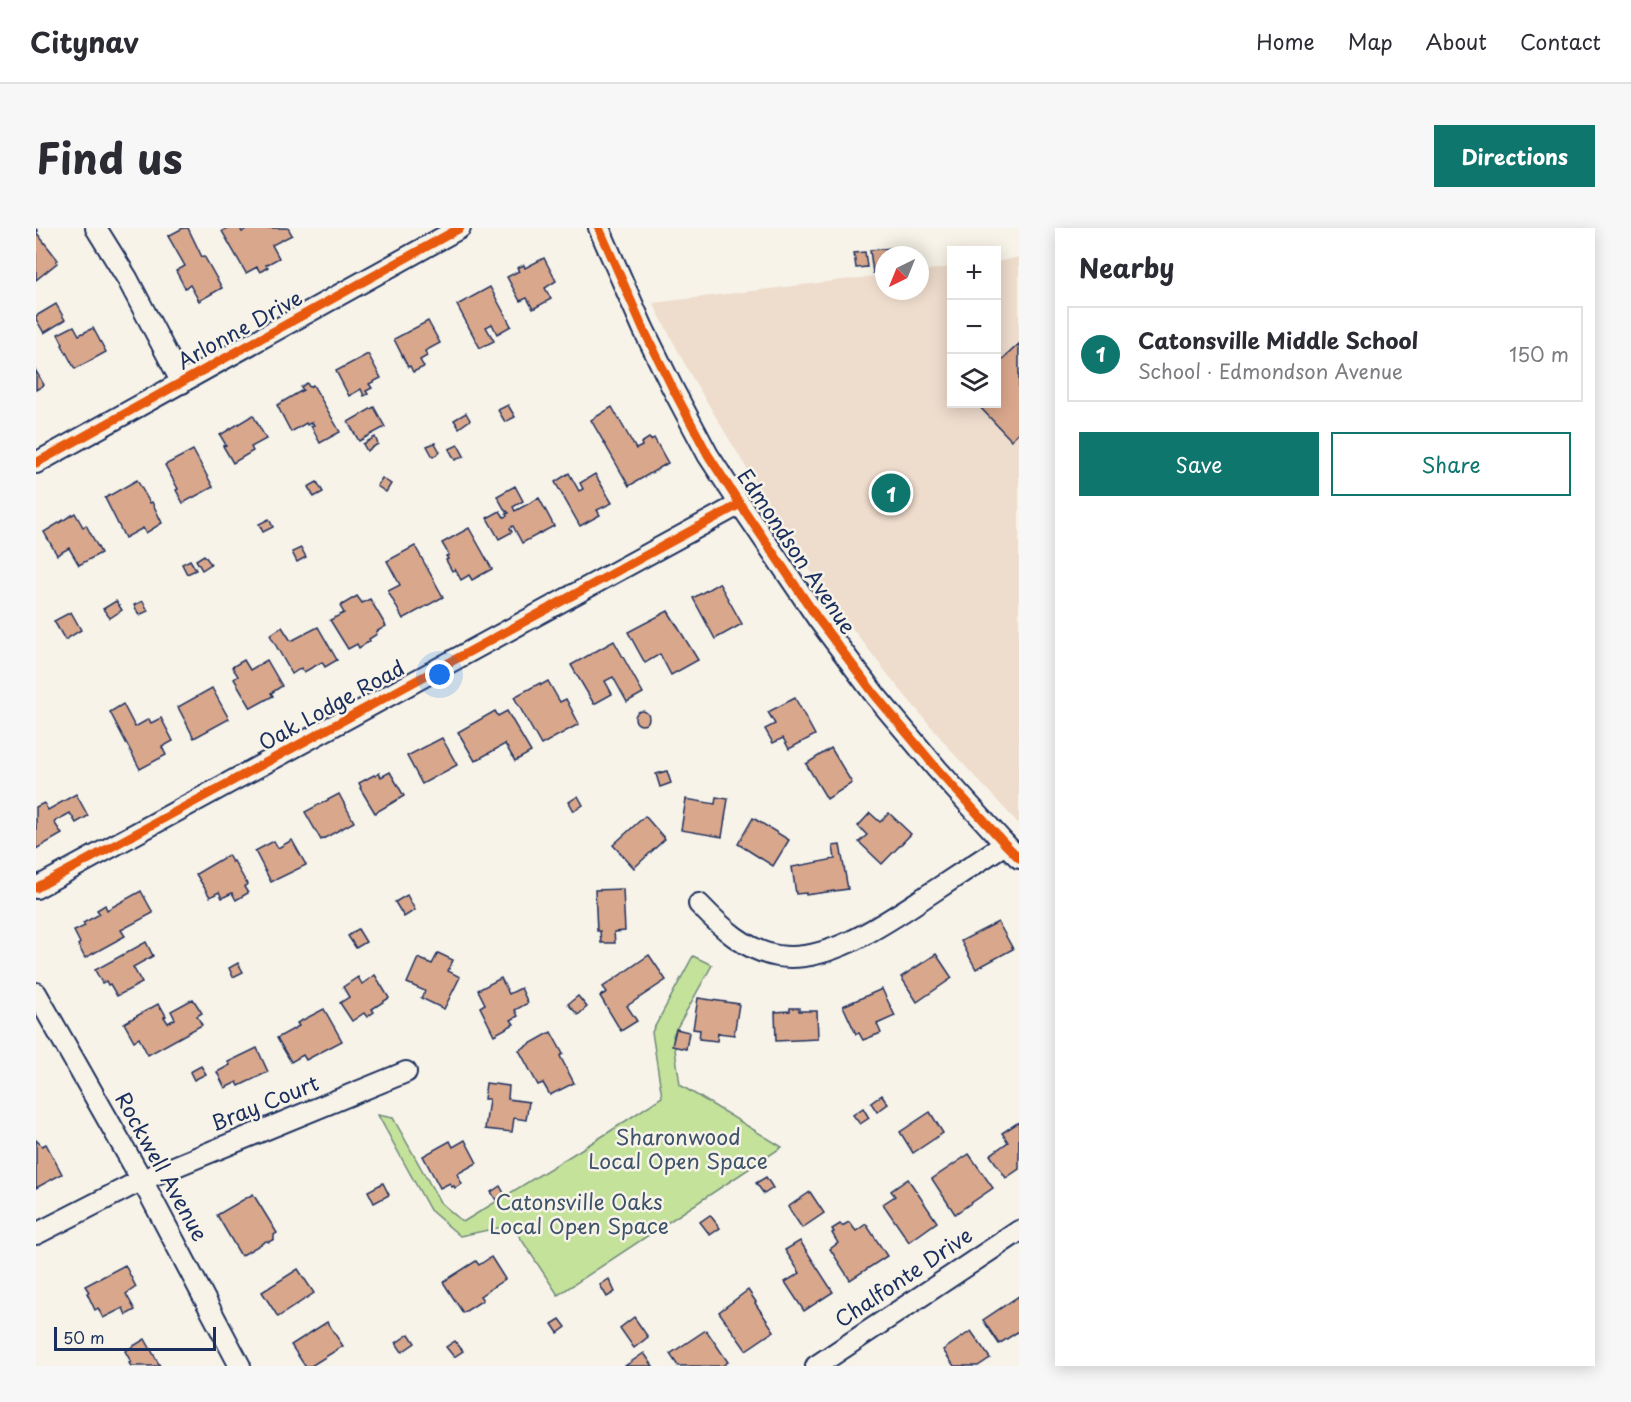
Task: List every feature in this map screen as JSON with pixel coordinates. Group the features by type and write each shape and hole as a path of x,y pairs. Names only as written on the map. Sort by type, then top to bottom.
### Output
{"street":[{"path":"96,228 127,278 182,383"},
{"name":"Arlonne Drive","path":"36,463 460,228"},
{"name":"Edmondson Avenue","path":"599,228 673,389 708,455 740,504 818,619 875,695 1012,851"},
{"name":"Oak Lodge Road","path":"36,888 740,504"},
{"path":"699,904 727,932 754,948 778,956 806,957 838,947 872,931 1012,851"},
{"name":"Rockwell Avenue","path":"36,993 142,1180 240,1366"},
{"name":"Bray Court","path":"36,1234 142,1180 406,1072"},
{"name":"Chalfonte Drive","path":"816,1366 1019,1231"}],"shaded area":[{"path":"1019,257 1019,824 954,754 835,606 793,545 731,442 689,372 653,303 875,276 875,300 929,300 929,270 947,268 947,408 1001,408 1001,261"}],"green space":[{"path":"693,956 712,965 673,1035 680,1085 782,1147 558,1295 512,1225 460,1236 430,1210 378,1115 393,1118 440,1202 463,1222 662,1097 652,1032"}],"building":[{"path":"183,228 188,228 202,257 204,256 222,288 199,301 190,285 185,288 176,271 185,266 168,236"},
{"path":"228,228 240,228 242,232 247,228 288,228 292,235 272,245 279,258 266,265 268,267 260,272 257,267 246,273 222,231"},
{"path":"36,232 58,260 36,280"},
{"path":"870,250 875,250 875,273 873,273"},
{"path":"865,252 867,267 856,268 854,253"},
{"path":"544,258 556,281 545,288 551,299 533,309 527,298 520,301 507,277 519,271 517,268 524,265 525,268"},
{"path":"490,287 511,326 497,334 492,324 486,327 494,341 480,348 457,305"},
{"path":"56,304 65,320 44,333 36,316"},
{"path":"428,321 440,343 425,351 427,356 420,360 424,367 413,372 410,366 408,367 394,339"},
{"path":"74,326 79,335 93,328 106,352 75,369 58,334"},
{"path":"1019,344 1019,432 1011,440 981,408 1001,408 1001,360"},
{"path":"368,354 381,378 369,384 372,388 366,391 368,394 364,396 361,389 349,396 336,371"},
{"path":"36,371 44,385 36,390"},
{"path":"307,383 309,387 313,385 340,432 320,443 311,426 314,425 312,422 291,432 277,405 303,390 301,387"},
{"path":"508,405 515,417 505,422 498,410"},
{"path":"374,407 385,427 359,441 348,422"},
{"path":"612,407 636,449 649,438 651,440 654,438 668,463 629,486 591,420"},
{"path":"466,413 470,420 459,428 454,420"},
{"path":"253,415 266,439 251,447 253,451 233,463 223,446 226,445 220,435"},
{"path":"375,437 378,444 367,451 363,444"},
{"path":"435,443 440,452 433,457 427,446"},
{"path":"458,445 464,456 455,460 449,449"},
{"path":"193,450 213,487 183,503 165,465"},
{"path":"569,473 579,491 583,489 580,483 595,474 612,503 597,510 600,515 580,526 555,482"},
{"path":"382,478 391,484 386,492 377,486"},
{"path":"137,480 150,503 152,502 162,523 146,533 143,528 125,538 105,498"},
{"path":"317,482 323,492 314,497 308,487"},
{"path":"515,486 523,501 513,507 515,511 539,498 554,526 522,543 513,526 510,528 512,532 499,539 487,518 500,511 504,517 507,516 506,514 509,513 506,512 497,496"},
{"path":"75,513 83,527 86,525 101,553 79,565 69,548 57,555 44,532"},
{"path":"269,519 273,527 263,532 259,524"},
{"path":"469,528 492,569 472,580 469,575 461,580 446,560 448,559 446,556 449,555 442,543"},
{"path":"415,546 443,597 403,619 388,591 400,585 387,561"},
{"path":"301,548 306,557 297,562 292,552"},
{"path":"204,555 211,564 202,570 196,560"},
{"path":"190,560 196,570 187,574 182,564"},
{"path":"719,583 742,624 715,639 693,598"},
{"path":"357,596 362,603 370,599 386,626 359,648 357,644 348,649 330,620 344,613 340,606"},
{"path":"116,601 122,610 110,618 103,609"},
{"path":"143,601 148,611 139,615 134,605"},
{"path":"668,611 698,660 671,675 660,654 645,663 628,632"},
{"path":"71,612 81,630 65,640 54,621"},
{"path":"282,627 291,641 318,627 337,660 325,667 322,662 304,672 301,668 292,674 270,635"},
{"path":"614,641 643,693 627,702 613,677 605,681 612,694 594,704 571,665"},
{"path":"244,660 250,670 267,660 282,686 271,693 273,696 251,708 234,679 238,676 232,667"},
{"path":"548,681 560,702 566,699 579,724 541,745 514,697"},
{"path":"212,688 229,719 194,738 178,707"},
{"path":"795,698 815,735 789,749 783,738 773,743 765,729 775,724 768,712"},
{"path":"123,704 135,727 149,719 151,723 161,718 173,741 162,747 166,755 140,769 110,712"},
{"path":"495,711 498,716 507,711 531,752 515,761 505,744 475,761 458,732"},
{"path":"642,711 647,713 649,718 647,723 642,725 637,723 635,718 637,713"},
{"path":"442,738 457,765 422,784 407,756"},
{"path":"831,748 852,783 827,799 806,764"},
{"path":"667,771 671,783 660,787 656,774"},
{"path":"390,772 404,796 375,813 359,783 379,773 381,777"},
{"path":"76,794 88,816 76,823 70,813 54,822 62,834 36,849 36,807 44,803 48,810"},
{"path":"339,794 354,822 321,840 305,812"},
{"path":"578,796 583,805 574,811 569,802"},
{"path":"716,797 728,799 722,837 681,830 686,799 715,804"},
{"path":"870,813 880,822 889,813 911,834 882,864 859,842 867,835 858,826"},
{"path":"645,816 665,839 634,868 613,845"},
{"path":"753,818 789,840 773,866 738,844"},
{"path":"292,840 306,865 271,882 255,851 274,841 278,848"},
{"path":"840,845 848,889 806,895 806,893 796,894 792,867 835,859 833,846"},
{"path":"228,855 247,884 244,887 248,893 236,900 232,893 222,898 219,892 210,897 196,874"},
{"path":"623,889 625,931 614,932 615,943 601,943 600,931 597,931 595,890"},
{"path":"141,891 153,913 121,930 125,936 85,958 74,931 85,926 83,923 100,914 97,910 105,905 107,910"},
{"path":"407,895 415,910 404,917 395,902"},
{"path":"998,922 1013,949 976,969 961,941"},
{"path":"358,929 366,942 356,948 348,936"},
{"path":"146,942 153,956 133,967 142,983 117,996 110,984 108,985 106,981 102,983 95,970"},
{"path":"438,953 453,960 448,971 460,977 444,1009 421,998 425,991 407,983 418,958 432,964"},
{"path":"936,954 952,978 917,1002 901,977"},
{"path":"649,955 666,980 627,1006 637,1021 621,1031 600,996 607,992 603,987"},
{"path":"238,963 243,972 233,977 229,968"},
{"path":"375,975 389,998 372,1009 374,1012 367,1017 364,1013 352,1021 340,1003 349,997 343,987 358,977 362,984"},
{"path":"501,978 509,994 521,988 528,1003 515,1010 518,1016 511,1020 514,1024 494,1035 480,1007 485,1004 478,990"},
{"path":"882,989 895,1016 877,1024 881,1033 863,1040 859,1033 856,1034 843,1006"},
{"path":"578,996 587,1007 578,1015 568,1004"},
{"path":"698,998 739,1004 734,1035 718,1033 717,1041 699,1039 700,1030 693,1029"},
{"path":"193,999 202,1013 197,1016 202,1025 148,1055 139,1038 134,1041 124,1023 158,1004 168,1023 175,1019 171,1011"},
{"path":"790,1008 799,1008 799,1011 817,1011 818,1039 776,1041 775,1012 790,1011"},
{"path":"324,1009 342,1041 306,1060 303,1055 291,1062 277,1038 299,1026 297,1023"},
{"path":"676,1029 689,1032 686,1049 672,1046"},
{"path":"551,1032 563,1054 560,1056 574,1083 550,1095 543,1083 538,1085 519,1050"},
{"path":"257,1048 268,1072 239,1086 237,1082 225,1088 217,1072 230,1065 228,1062"},
{"path":"201,1066 206,1074 194,1080 190,1072"},
{"path":"486,1083 509,1086 508,1099 529,1102 526,1120 514,1118 512,1132 485,1129 489,1099 484,1099"},
{"path":"882,1095 888,1104 877,1112 871,1103"},
{"path":"863,1108 869,1118 860,1124 853,1115"},
{"path":"930,1112 943,1133 913,1153 900,1132"},
{"path":"1019,1122 1019,1169 1006,1178 990,1155 1008,1142 1002,1133"},
{"path":"36,1140 42,1146 46,1144 62,1174 36,1188"},
{"path":"465,1140 477,1163 457,1174 462,1184 455,1188 450,1183 440,1188 423,1156 450,1141 453,1147"},
{"path":"969,1154 993,1188 955,1214 932,1179"},
{"path":"766,1177 773,1188 764,1194 756,1183"},
{"path":"908,1179 937,1222 909,1242 883,1204 895,1196 891,1191"},
{"path":"383,1183 389,1195 374,1203 368,1191"},
{"path":"500,1186 505,1195 496,1200 491,1192"},
{"path":"810,1192 824,1213 802,1228 788,1207"},
{"path":"253,1194 277,1233 274,1239 266,1241 241,1256 217,1215"},
{"path":"710,1215 720,1228 710,1235 700,1222"},
{"path":"849,1222 856,1231 866,1224 887,1256 850,1280 830,1249 838,1243 832,1229"},
{"path":"800,1241 833,1292 804,1311 785,1282 800,1273 785,1250"},
{"path":"491,1257 505,1279 480,1296 483,1300 463,1313 443,1282 476,1261 479,1265"},
{"path":"125,1265 136,1287 126,1294 135,1310 126,1315 123,1308 103,1318 98,1308 95,1310 85,1286"},
{"path":"298,1269 314,1293 278,1317 262,1292"},
{"path":"609,1279 615,1292 607,1297 600,1285"},
{"path":"748,1290 774,1331 746,1350 719,1312"},
{"path":"1019,1296 1019,1331 999,1344 983,1320"},
{"path":"634,1317 648,1337 634,1348 620,1328"},
{"path":"560,1319 566,1327 558,1333 552,1324"},
{"path":"327,1322 343,1346 311,1366 305,1366 291,1345"},
{"path":"706,1330 728,1362 722,1366 678,1366 670,1354"},
{"path":"971,1331 990,1358 978,1366 954,1366 943,1350"},
{"path":"409,1334 415,1343 402,1352 396,1343"},
{"path":"145,1339 160,1366 131,1366 129,1363 131,1362 125,1351"},
{"path":"455,1341 463,1351 454,1357 446,1347"},
{"path":"644,1353 653,1366 625,1366"}],"cycle path":[{"path":"36,463 460,228"},
{"path":"599,228 673,389 708,455 740,504 818,619 875,695 937,769 1019,858"},
{"path":"36,888 740,504"}],"place":[{"name":"Catonsville Middle School","path":"891,493"}],"park label":[{"name":"Sharonwood Local Open Space","path":"678,1150"},
{"name":"Catonsville Oaks Local Open Space","path":"579,1215"}]}
